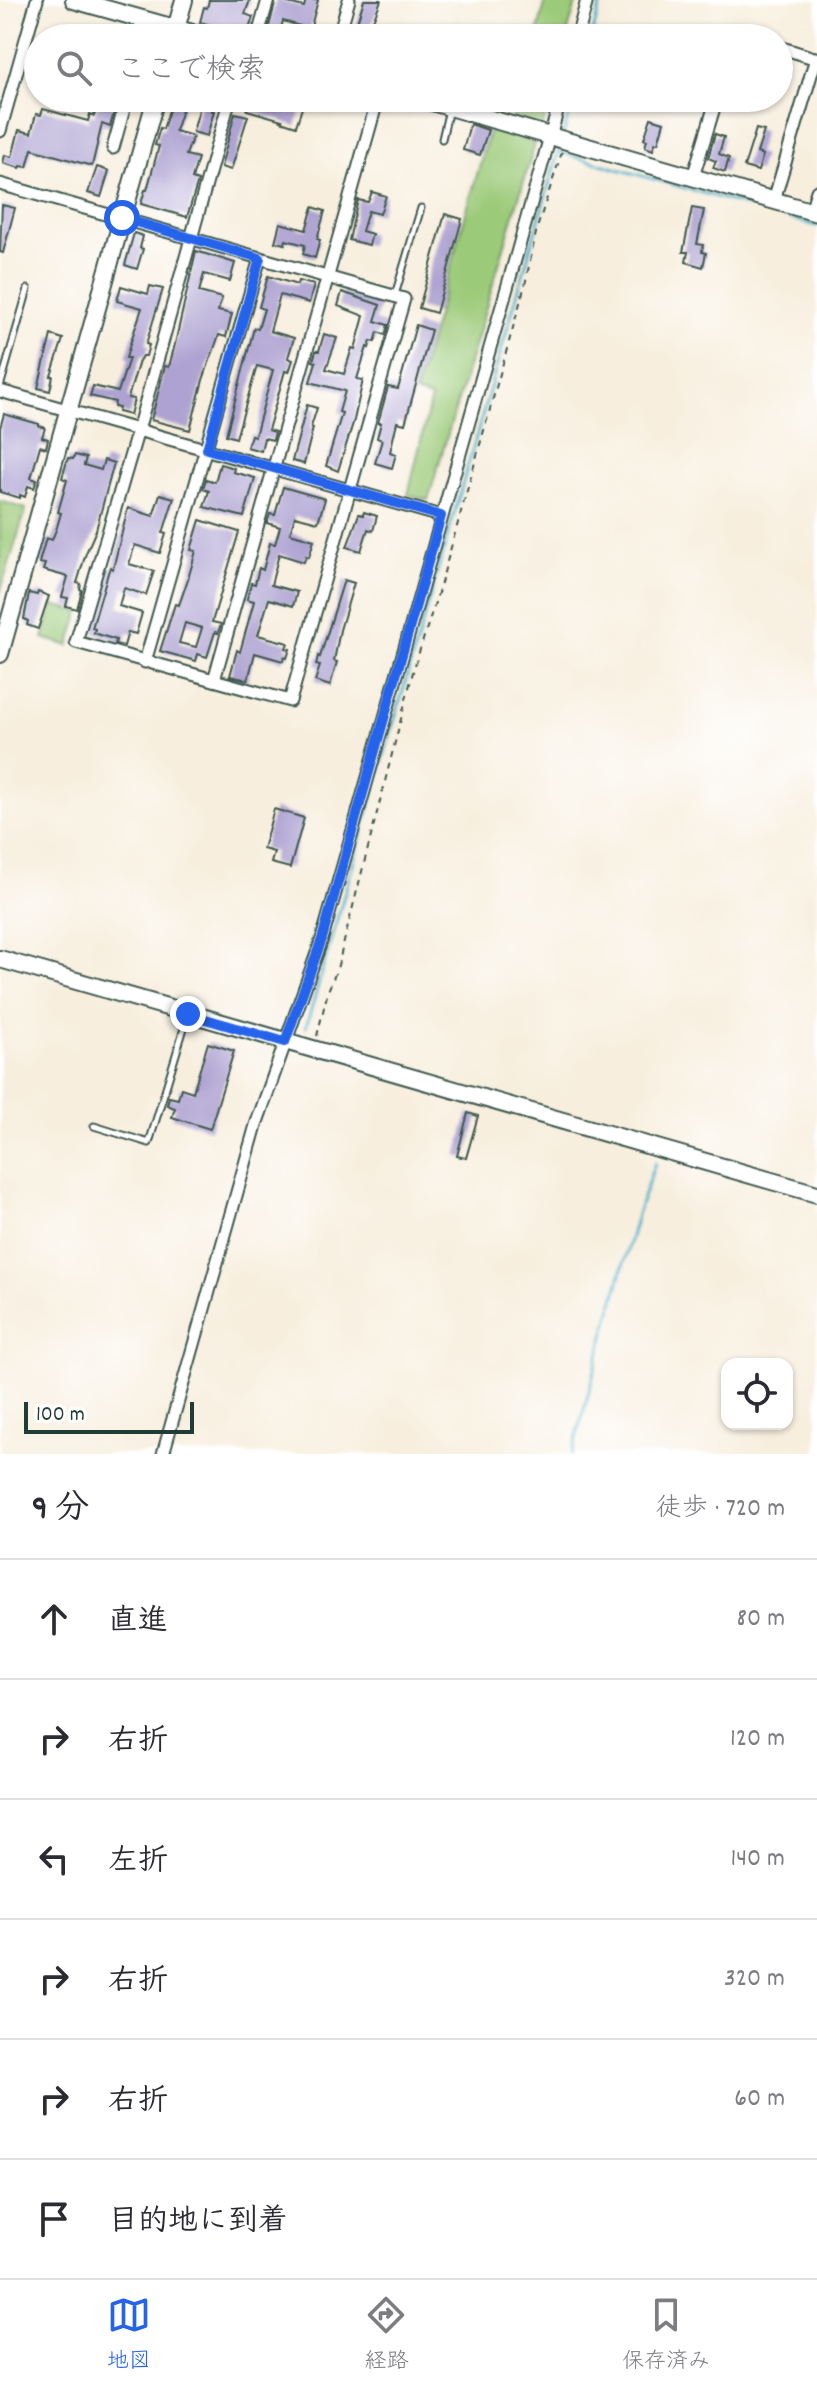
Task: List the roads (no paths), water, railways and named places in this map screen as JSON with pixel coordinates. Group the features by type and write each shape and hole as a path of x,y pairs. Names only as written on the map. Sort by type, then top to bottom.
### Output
{"street":[{"path":"29,24 37,0"},
{"path":"74,0 156,24"},
{"path":"177,24 184,0"},
{"path":"261,24 268,0"},
{"path":"342,24 349,0"},
{"path":"581,24 587,0"},
{"path":"147,24 148,20"},
{"path":"0,131 5,96 24,39"},
{"path":"774,200 817,58 793,51"},
{"path":"113,148 123,112"},
{"path":"0,654 152,112"},
{"path":"0,184 122,218 192,238 260,258 395,296 404,299 290,701 76,642 138,430 192,238 226,112"},
{"path":"214,680 374,112"},
{"path":"467,112 814,212 817,191"},
{"path":"163,1454 256,1125 322,939 441,516 558,138 560,112"},
{"path":"693,177 713,112"},
{"path":"145,662 260,258"},
{"path":"0,389 441,516"},
{"path":"0,959 817,1194"}],"lane":[{"path":"442,139 448,112"},
{"path":"395,296 421,208"},
{"path":"0,389 28,289"},
{"path":"94,1126 149,1143 188,1014"}],"waterway":[{"path":"595,24 602,0"},
{"path":"563,135 570,112"},
{"path":"306,1027 560,146"},
{"path":"559,152 817,226"},
{"path":"572,1454 638,1211 655,1163"}]}
